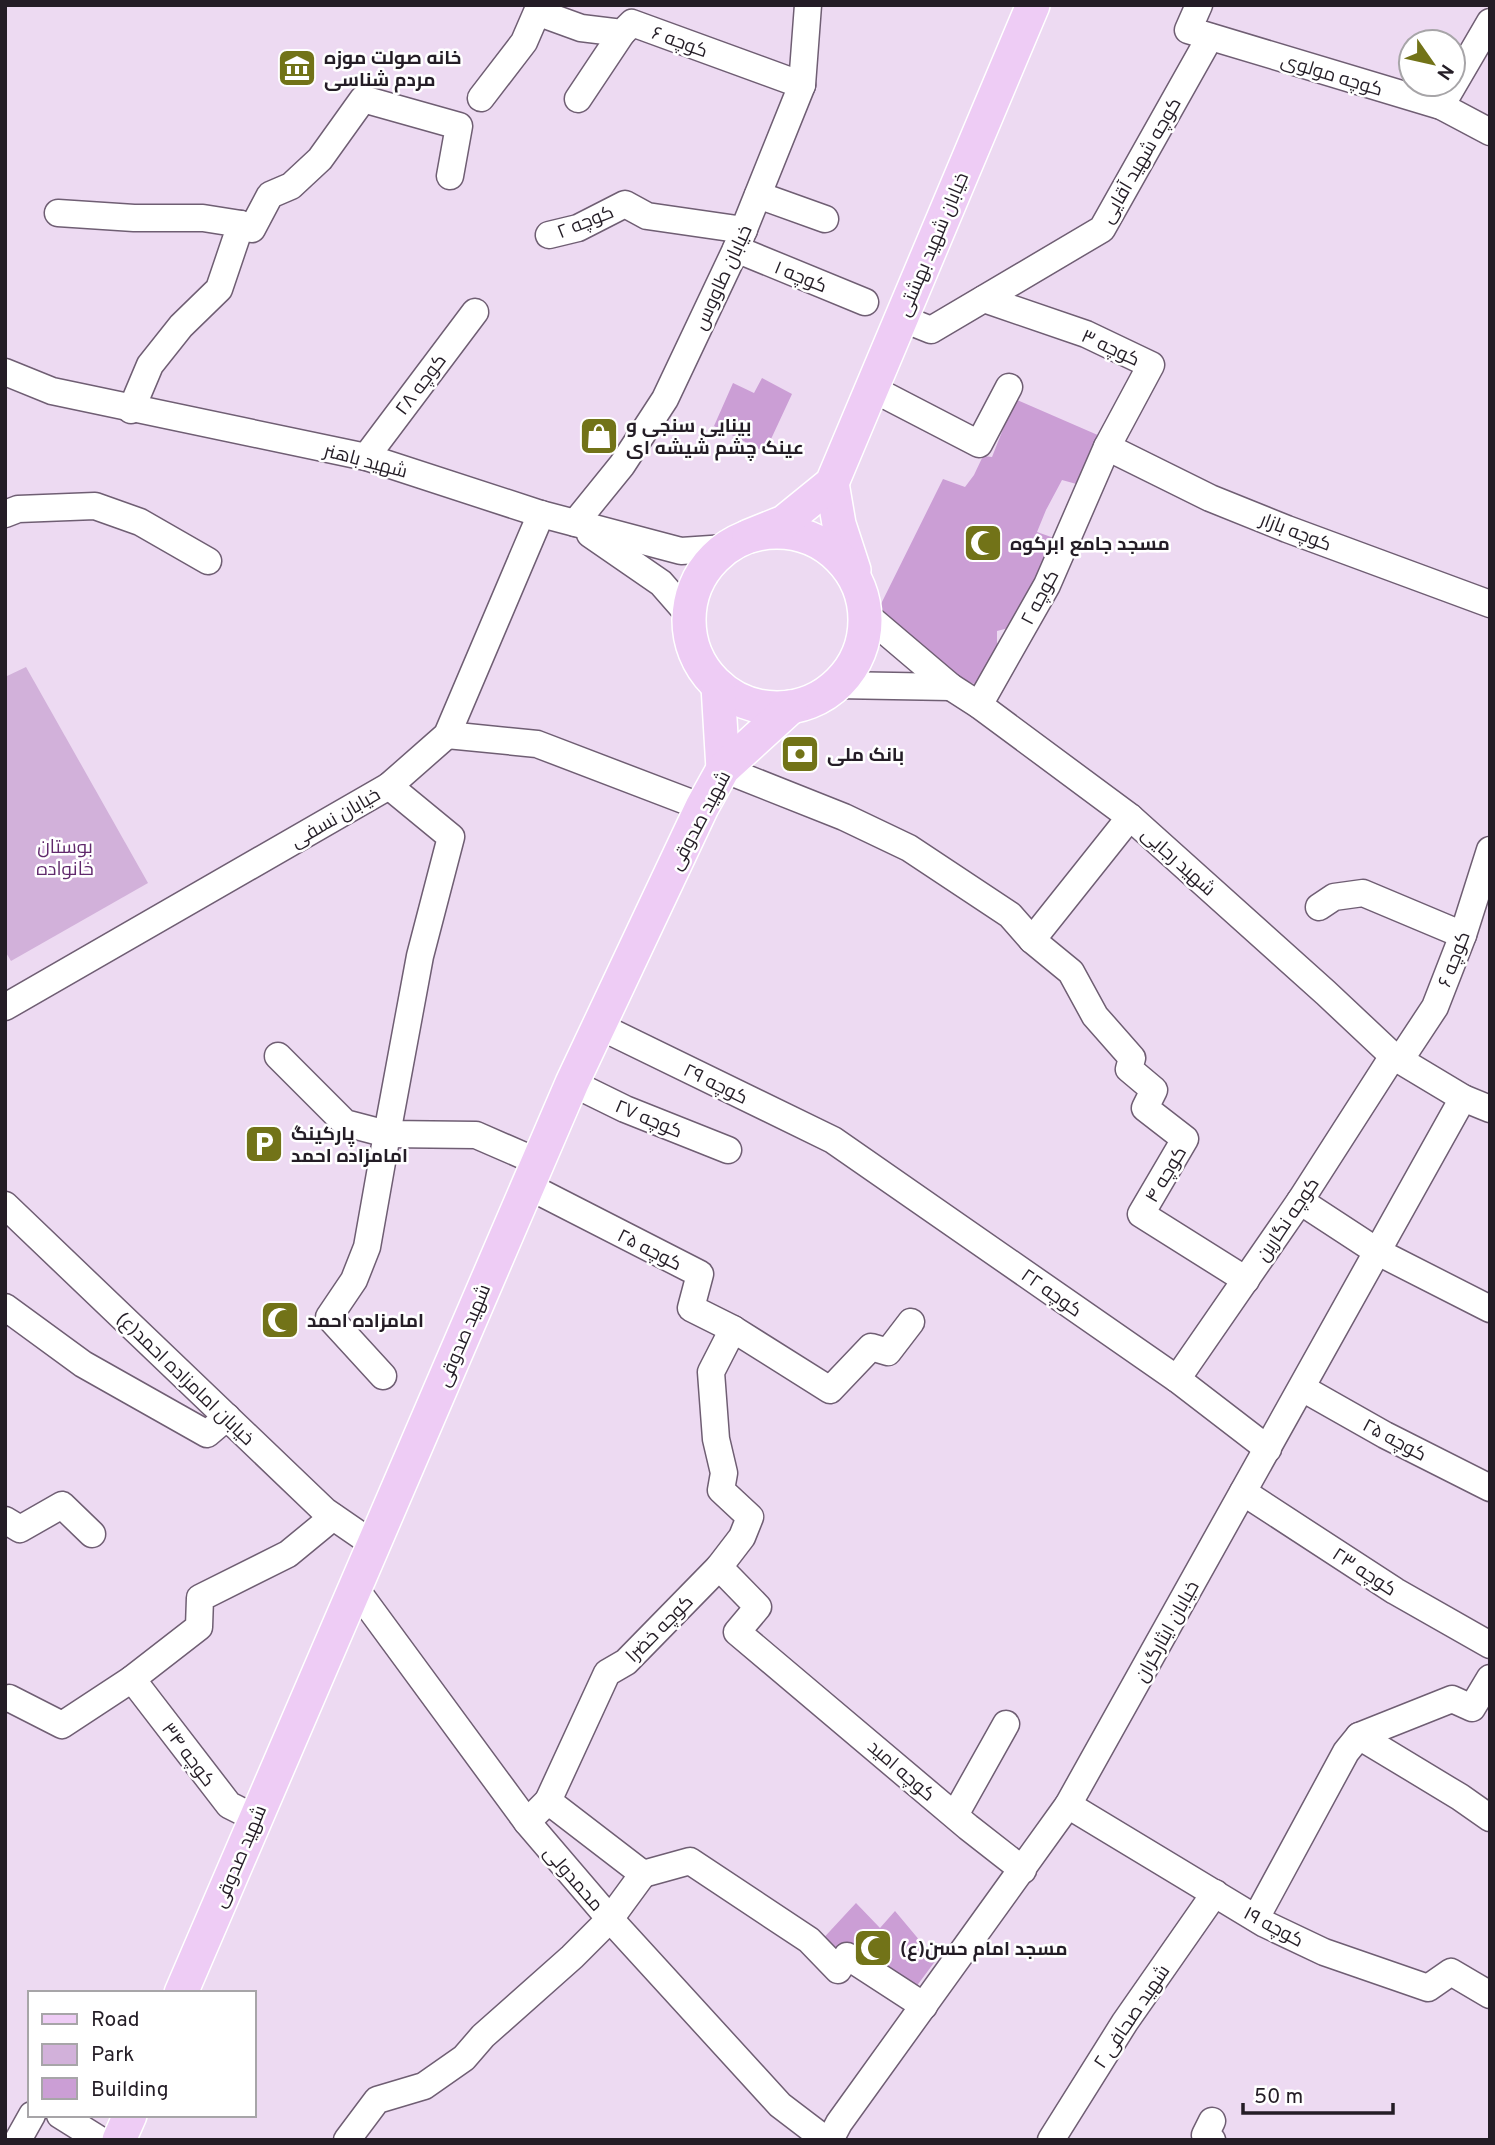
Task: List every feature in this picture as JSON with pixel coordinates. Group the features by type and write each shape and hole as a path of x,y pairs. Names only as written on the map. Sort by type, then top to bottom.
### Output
{"main road":[{"name":"خیابان شهید بهشتی","path":"832,483 1033,5"},
{"path":"832,483 839,524 862,600 863,640 852,665 836,685 815,699 791,707 765,707 740,700 718,686 701,666 691,641 688,615 694,589 707,566 737,542 784,522 832,483"},
{"path":"737,542 775,531 802,534 825,546 845,563 862,600"},
{"path":"718,686 723,769"},
{"name":"شهید صدوقی","path":"182,1991 572,1083 702,807 723,769 791,707"},
{"path":"120,2140 129,2117"}],"street":[{"name":"خیابان طاووس","path":"575,523 622,465 665,399 740,240 802,85 808,5"},
{"path":"1199,5 1188,30 1210,37"},
{"name":"کوچه ۶","path":"481,98 524,42 537,12 581,28 629,21 802,85"},
{"path":"578,99 629,21"},
{"path":"1441,106 1490,22"},
{"name":"کوچه شهید آقایی","path":"901,318 931,330 1102,229 1210,37"},
{"name":"کوچه مولوی","path":"1210,37 1441,106 1490,132"},
{"path":"58,213 134,218 203,218 241,224 252,229 270,195 291,186 320,159 363,99 459,126 450,176"},
{"path":"758,195 825,219"},
{"name":"کوچه ۲","path":"549,235 578,228 625,204 647,216 740,240"},
{"path":"131,410 150,365 181,326 219,289 241,224"},
{"name":"کوچه ۱","path":"740,240 865,302"},
{"name":"کوچه ۳","path":"984,299 1086,334 1151,365 1107,447"},
{"name":"کوچه ۲۸","path":"366,457 475,312"},
{"name":"شهید باهنر","path":"5,373 52,391 131,410 258,433 366,457 541,514 681,551 737,542"},
{"path":"871,388 979,444 1009,387"},
{"name":"کوچه ۲","path":"979,705 1047,585 1107,447"},
{"name":"کوچه بازار","path":"1107,447 1210,498 1490,604"},
{"path":"5,514 18,509 95,506 140,523 208,561"},
{"name":"خیابان نسفی","path":"7,1002 389,786 447,735 541,514"},
{"path":"575,523 661,583 688,615"},
{"name":"شهید رجایی","path":"862,600 951,687 1130,817 1396,1058 1464,1098 1490,1109"},
{"path":"836,685 951,687"},
{"path":"447,735 537,744 702,807"},
{"path":"723,769 844,817 909,848 1010,915 1032,940 1130,817"},
{"path":"383,1376 329,1317 354,1280 367,1247 419,957 451,837 389,786"},
{"name":"کوچه ۶","path":"1396,1058 1435,1007 1463,935 1490,850"},
{"path":"1319,907 1334,897 1363,893 1463,935"},
{"name":"کوچه ۴","path":"1032,940 1070,972 1096,1016 1132,1058 1129,1069 1154,1090 1145,1108 1185,1139 1141,1214 1246,1280"},
{"name":"کوچه ۲۹","path":"599,1026 833,1140"},
{"path":"278,1056 345,1122 387,1134 476,1135 533,1174"},
{"name":"کوچه نگارین","path":"1177,1379 1396,1058"},
{"name":"کوچه ۲۷","path":"572,1083 625,1109 728,1150"},
{"name":"خیابان ایثارگران","path":"828,2140 1068,1805 1464,1098"},
{"name":"کوچه ۲۲","path":"833,1140 1177,1379 1268,1449"},
{"name":"کوچه ۲۵","path":"533,1174 700,1274 691,1308 733,1329"},
{"path":"1300,1201 1378,1252 1490,1308"},
{"name":"خیابان امامزاده احمد(ع)","path":"5,1205 333,1517 373,1544"},
{"path":"5,1307 83,1364 207,1434 227,1417"},
{"path":"733,1329 830,1390 872,1347 888,1352 911,1322"},
{"name":"کوچه خضرا","path":"548,1801 607,1672 626,1662 719,1567 742,1537 751,1517 721,1490 724,1473 716,1439 711,1372 733,1329"},
{"name":"کوچه ۲۵","path":"1302,1388 1385,1435 1490,1488"},
{"name":"کوچه ۲۳","path":"1243,1492 1395,1591 1490,1645"},
{"path":"5,1520 20,1529 62,1505 92,1534"},
{"path":"5,1699 9,1698 62,1725 132,1679 200,1627 200,1598 288,1553 333,1517"},
{"name":"کوچه امید","path":"719,1567 758,1607 737,1632 1023,1870"},
{"name":"محمدولی","path":"355,1588 527,1822 610,1919 780,2105 828,2140"},
{"path":"1256,1918 1346,1752 1359,1736 1452,1699 1472,1708 1490,1678"},
{"name":"کوچه ۳۴","path":"132,1679 229,1805 255,1818"},
{"path":"955,1815 1006,1724"},
{"path":"1359,1736 1490,1818"},
{"path":"527,1822 548,1801 643,1874"},
{"name":"کوچه ۱۹","path":"1068,1805 1256,1918 1324,1952 1428,1988 1451,1972 1490,1995"},
{"path":"347,2140 377,2100 424,2086 464,2058 482,2036 572,1957 610,1919 643,1874 690,1861 809,1940 838,1970 847,1956 924,2006"},
{"name":"شهید صحافی ۲","path":"1051,2140 1125,2022 1215,1893"},
{"path":"18,2140 31,2117"},
{"path":"63,2117 100,2140"}],"green space":[{"name":"بوستان خانواده","path":"26,667 148,883 11,961 5,951 5,677"}],"building":[{"path":"762,378 792,394 765,452 714,426 733,383 754,393"},
{"name":"مسجد جامع ابرکوه","path":"1015,399 1100,436 1080,485 1062,480 1046,510 1037,532 1054,538 1020,625 997,631 997,655 981,687 938,668 878,610 943,479 965,487 983,456 992,457"},
{"name":"مسجد امام حسن(ع)","path":"856,1903 880,1928 895,1911 936,1960 913,1991 837,1964 818,1944"}],"place":[{"name":"خانه صولت موزه مردم شناسی","path":"297,68"},
{"name":"بینایی سنجی و عینک چشم شیشه ای","path":"599,436"},
{"name":"مسجد جامع ابرکوه","path":"983,543"},
{"name":"بانک ملی","path":"800,754"},
{"name":"پارکینگ امامزاده احمد","path":"264,1144"},
{"name":"امامزاده احمد","path":"280,1320"},
{"name":"مسجد امام حسن(ع)","path":"873,1948"}]}
